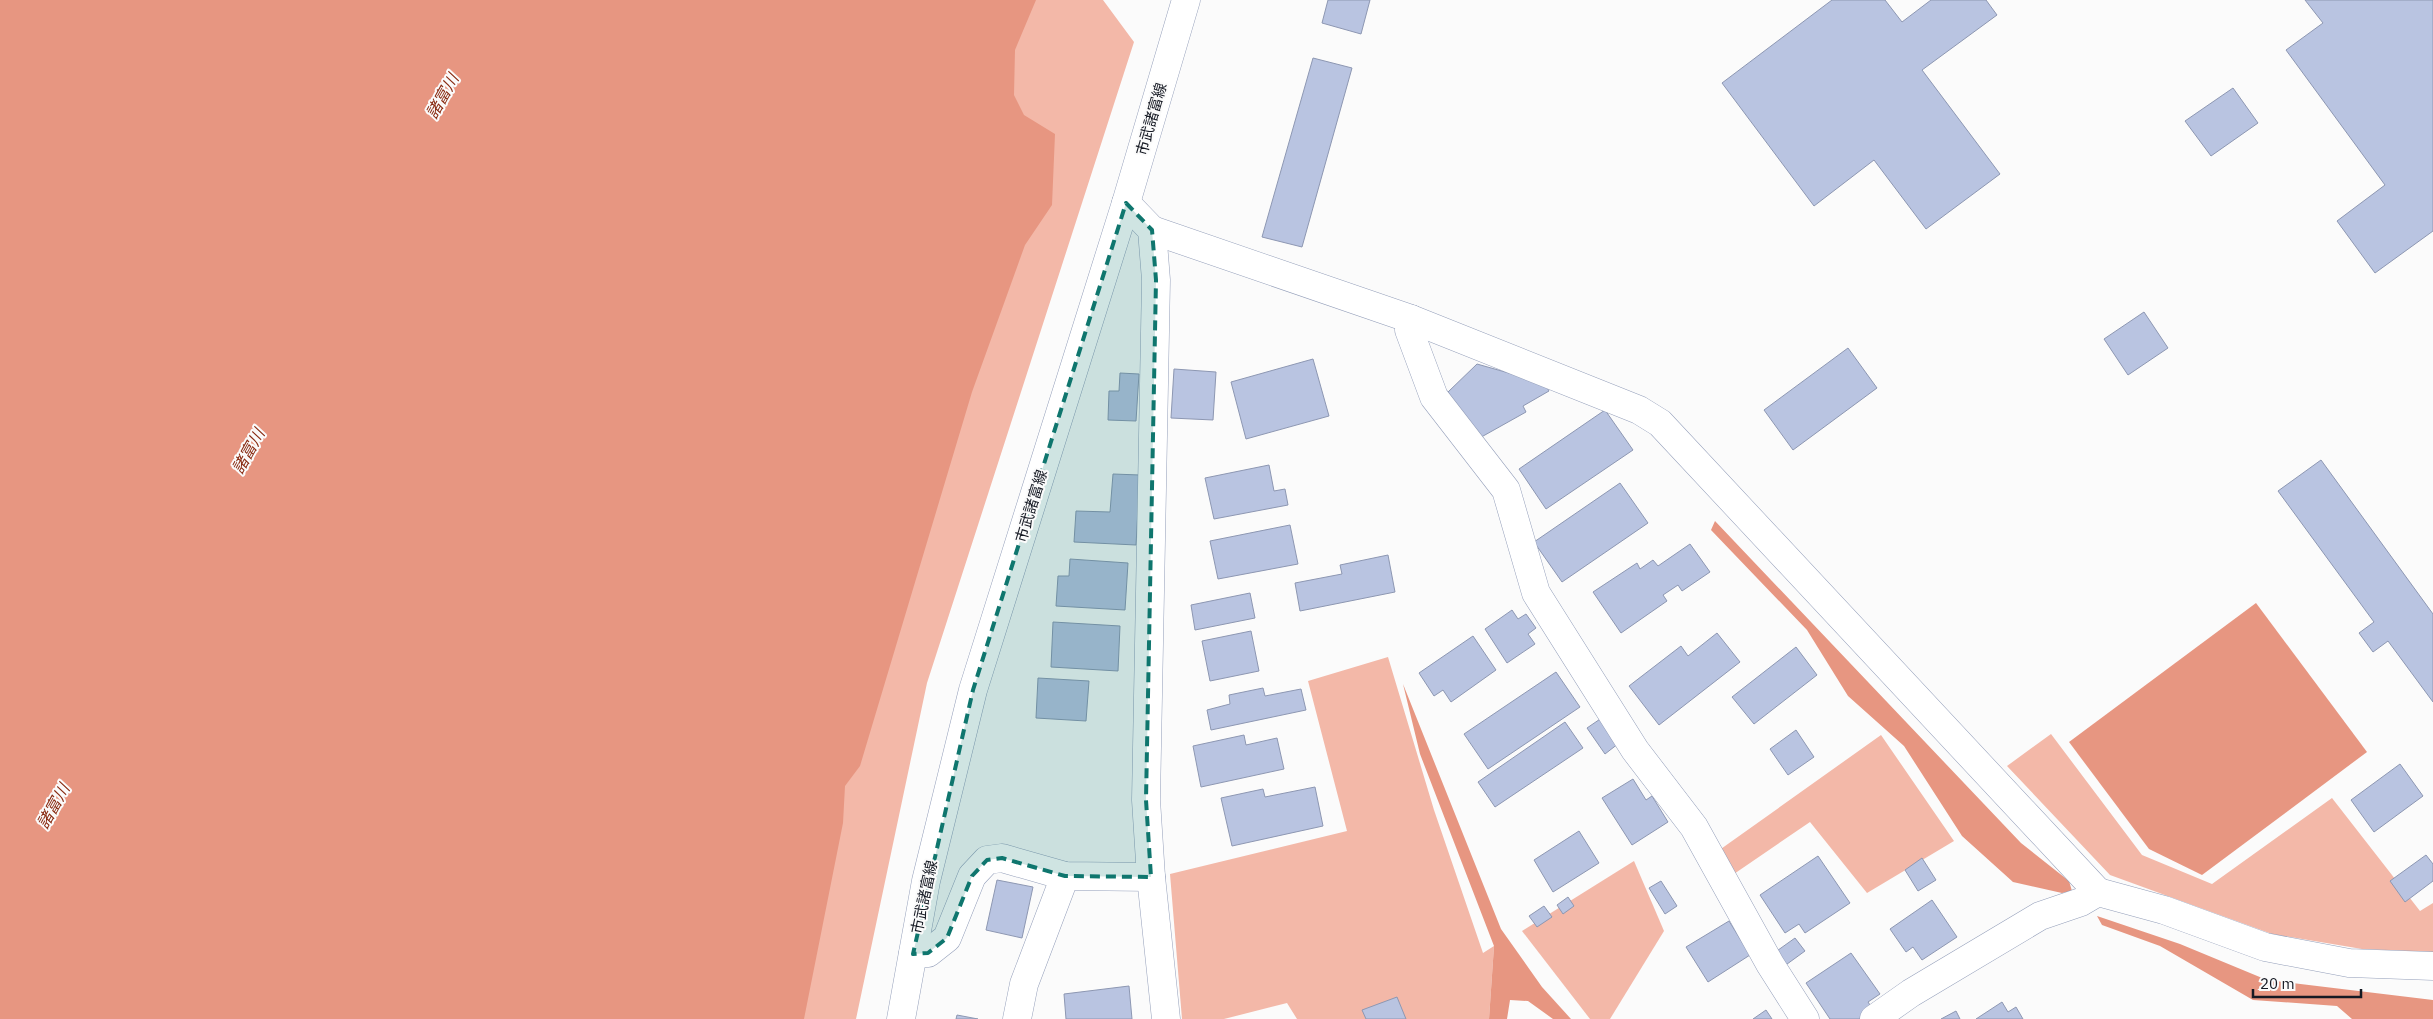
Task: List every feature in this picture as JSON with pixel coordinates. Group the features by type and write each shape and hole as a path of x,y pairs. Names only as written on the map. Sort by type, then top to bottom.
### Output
{"street":[{"name":"市武諸富線","path":"901,1019 926,881 973,690 1126,203 1186,0"},
{"path":"1126,203 1152,230 1411,319 1639,410 1660,423 2098,892 2164,910 2265,947 2349,963 2433,966"},
{"path":"1152,230 1156,280 1146,800 1150,876 1166,1019"},
{"path":"1411,319 1410,330 1434,397 1506,490 1536,593 1635,750 1694,827 1770,964 1805,1019"},
{"path":"913,954 928,953 947,938 972,876 987,860 1002,858 1065,876 1150,876"},
{"path":"1017,1019 1024,984 1065,876"},
{"path":"1874,1019 1911,994 2040,916 2081,902 2098,892"}],"highlighted area":[{"path":"1126,203 1152,230 1156,280 1146,800 1151,877 1065,876 1002,858 987,860 972,876 947,938 928,953 913,954 973,690"}],"shaded area":[{"path":"1011,0 1103,0 1134,42 927,683 856,1019 717,1019"},
{"path":"1388,657 1434,810 1483,953 1494,946 1489,1019 1297,1019 1287,1003 1224,1019 1182,1019 1170,874 1347,831 1308,681"},
{"path":"2051,734 2142,855 2212,884 2332,798 2420,911 2433,903 2433,952 2362,949 2272,934 2110,875 2007,766"},
{"path":"1881,735 1954,841 1867,893 1810,822 1731,876 1718,851"},
{"path":"1634,861 1664,931 1610,1019 1590,1019 1522,931"}],"water":[{"name":"諸富川","path":"0,0 1036,0 1015,50 1014,95 1024,115 1055,134 1052,205 1025,245 972,392 860,766 845,786 843,823 804,1019 0,1019"},
{"path":"1715,521 2021,843 2069,881 2072,891 2062,893 2013,882 1962,836 1904,746 1848,696 1807,630 1711,530"},
{"path":"2256,603 2367,752 2202,875 2149,849 2069,742"},
{"path":"1403,684 1501,929 1542,987 1571,1019 1553,1019 1528,1001 1510,1000 1507,1019 1489,1019 1494,946 1420,754"},
{"path":"2097,916 2180,944 2267,980 2433,1000 2433,1019 2352,1019 2337,1006 2253,1000 2160,946 2102,925"}],"building":[{"path":"1328,0 1370,0 1361,34 1322,23"},
{"path":"1832,0 1885,0 1902,22 1931,0 1986,0 1997,15 1922,70 2000,174 1926,229 1874,160 1814,206 1722,83"},
{"path":"2305,0 2433,0 2433,231 2375,273 2337,221 2385,185 2286,50 2323,23"},
{"path":"1313,58 1352,68 1302,247 1262,237"},
{"path":"2233,88 2258,123 2211,156 2185,121"},
{"path":"2144,312 2168,348 2128,375 2104,339"},
{"path":"1848,348 1877,388 1793,450 1764,410"},
{"path":"1313,359 1329,416 1246,439 1231,382"},
{"path":"1477,364 1544,383 1549,391 1523,406 1526,412 1476,440 1448,392"},
{"path":"1174,369 1216,372 1213,420 1171,418"},
{"path":"1120,373 1139,374 1136,421 1108,420 1109,391 1119,391"},
{"path":"1605,410 1633,450 1546,509 1519,469"},
{"path":"2321,460 2433,614 2433,702 2388,641 2373,652 2359,633 2374,622 2278,491"},
{"path":"1269,465 1274,491 1285,489 1288,505 1214,519 1205,478"},
{"path":"1113,474 1140,475 1136,545 1074,542 1076,511 1110,512"},
{"path":"1620,483 1648,523 1562,582 1534,542"},
{"path":"1290,525 1298,564 1218,579 1210,541"},
{"path":"1690,544 1710,572 1682,591 1678,585 1663,595 1667,601 1621,633 1593,592 1637,563 1640,569 1653,560 1658,566"},
{"path":"1388,555 1395,592 1300,611 1295,583 1342,574 1340,565"},
{"path":"1070,559 1128,563 1125,610 1056,606 1058,576 1069,576"},
{"path":"1250,593 1255,618 1195,630 1191,605"},
{"path":"1512,610 1518,619 1526,614 1536,628 1528,634 1535,644 1507,663 1485,629"},
{"path":"1053,622 1120,626 1118,671 1051,667"},
{"path":"1251,631 1259,671 1210,681 1202,641"},
{"path":"1717,633 1740,662 1659,725 1629,686 1681,646 1688,656"},
{"path":"1473,636 1496,670 1451,702 1443,690 1434,696 1419,673"},
{"path":"1796,647 1817,675 1754,724 1732,697"},
{"path":"1556,672 1580,707 1488,769 1464,734"},
{"path":"1038,678 1089,681 1086,721 1036,718"},
{"path":"1263,688 1265,696 1301,689 1306,710 1211,730 1207,710 1230,704 1229,695"},
{"path":"1606,715 1623,740 1605,754 1587,728"},
{"path":"1565,722 1583,748 1495,807 1478,782"},
{"path":"1796,730 1814,757 1788,775 1770,749"},
{"path":"1244,735 1246,745 1277,738 1284,769 1201,787 1193,746"},
{"path":"2400,764 2423,796 2374,832 2351,800"},
{"path":"1633,779 1646,800 1652,796 1668,822 1632,845 1602,798"},
{"path":"1315,787 1323,826 1232,846 1221,798 1263,789 1265,797"},
{"path":"1579,831 1599,863 1553,892 1534,860"},
{"path":"2426,855 2433,864 2433,881 2405,902 2390,881"},
{"path":"1818,856 1850,903 1805,933 1799,924 1785,933 1760,895"},
{"path":"1922,858 1936,880 1918,891 1905,870"},
{"path":"997,880 1033,887 1022,938 986,930"},
{"path":"1661,881 1677,906 1665,914 1649,888"},
{"path":"1568,897 1574,906 1563,914 1557,905"},
{"path":"1932,900 1957,937 1922,960 1913,947 1906,952 1890,929"},
{"path":"1544,906 1552,917 1537,927 1529,916"},
{"path":"1729,921 1750,955 1708,982 1686,947"},
{"path":"1795,938 1805,951 1783,967 1774,953"},
{"path":"1851,953 1880,994 1868,1002 1874,1011 1863,1019 1830,1019 1806,983"},
{"path":"1129,986 1132,1019 1066,1019 1064,994"},
{"path":"1397,997 1406,1019 1366,1019 1362,1010"},
{"path":"2002,1002 2008,1012 2016,1007 2023,1019 1976,1019"},
{"path":"1766,1010 1772,1019 1753,1019"},
{"path":"1956,1011 1960,1019 1941,1019"},
{"path":"957,1015 978,1019 956,1019"}]}
